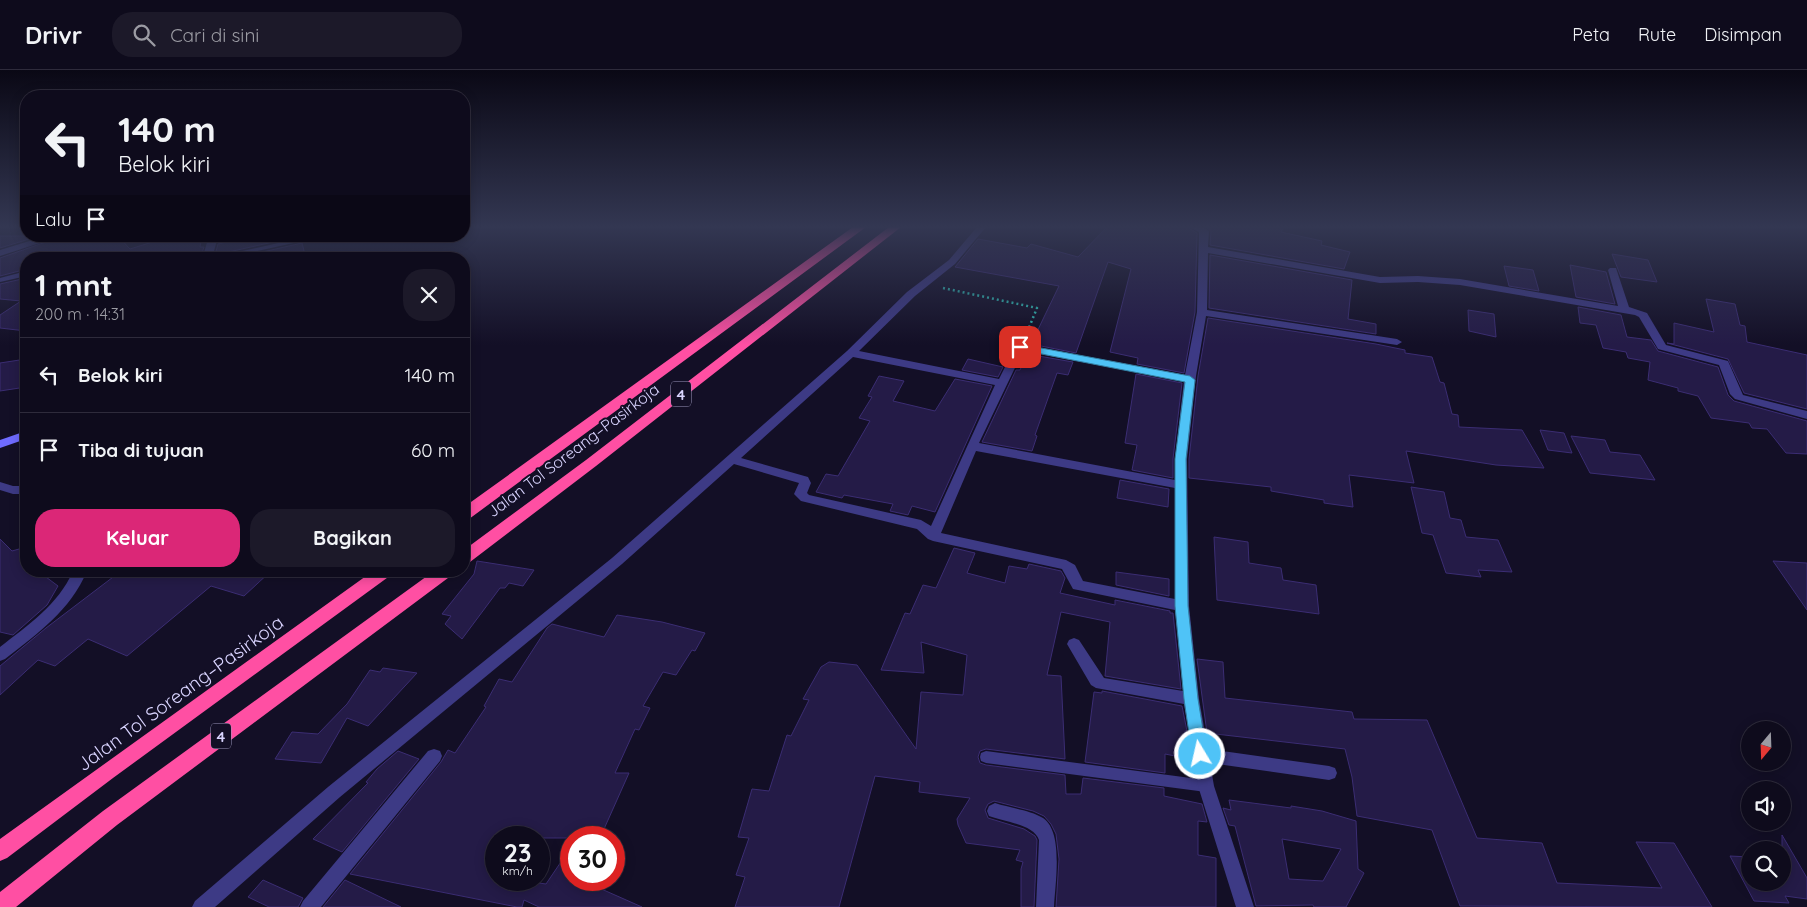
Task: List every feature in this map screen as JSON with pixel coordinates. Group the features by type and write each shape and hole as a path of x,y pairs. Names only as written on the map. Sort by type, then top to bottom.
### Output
{"highway":[{"name":"Jalan Tol Soreang–Pasirkoja","path":"470,511 807,266"},
{"name":"Jalan Tol Soreang–Pasirkoja","path":"470,554 591,463 846,266"},
{"name":"Jalan Tol Soreang–Pasirkoja","path":"0,851 106,772 377,577"},
{"name":"4","path":"0,906 110,818 438,577"}],"main road":[{"path":"6,442 20,438"}],"street":[{"path":"201,907 334,792 602,574 851,354 912,294 947,266"},
{"path":"1203,266 1202,312 1190,380 1181,459 1182,606 1191,699 1206,786 1245,907"},
{"path":"1305,266 1380,280 1418,279 1460,282 1624,309 1643,315 1662,347 1724,363 1739,398 1807,415"},
{"path":"1613,270 1624,309"},
{"path":"1202,312 1397,342"},
{"path":"933,536 972,446 1020,347 1190,380"},
{"path":"851,354 1002,383"},
{"path":"972,446 1181,485"},
{"path":"732,459 804,480 805,483 800,494 805,498 921,525 933,536 1066,565 1078,585 1182,606"},
{"path":"0,486 20,490"},
{"path":"0,655 64,601 76,584 78,577"},
{"path":"1074,644 1096,681 1102,684 1191,699"},
{"path":"1200,754 1329,773"},
{"path":"309,907 434,756"},
{"path":"995,811 1036,823 1044,829 1048,840 1045,907"}],"lane":[{"path":"0,280 19,275"},
{"path":"986,757 1206,786"}],"path":[{"path":"924,285 1037,308 1020,347"}],"building":[{"path":"0,266 20,266 20,272 0,276"},
{"path":"1107,266 1076,353 1031,344 1059,286 955,267"},
{"path":"1121,266 1196,266 1195,312 1184,373 1137,364 1138,358 1110,352 1131,269"},
{"path":"1210,266 1273,266 1352,280 1348,319 1376,324 1376,334 1209,308"},
{"path":"1328,266 1345,266 1344,269"},
{"path":"1504,266 1533,270 1539,291 1509,286"},
{"path":"1570,266 1606,272 1615,304 1576,297"},
{"path":"1617,266 1650,266 1657,282 1621,277"},
{"path":"20,279 20,301 0,299 0,284"},
{"path":"1706,299 1735,304 1740,325 1745,326 1747,342 1807,355 1807,409 1744,393 1728,359 1667,343 1674,344 1674,323 1714,332"},
{"path":"20,302 20,330 0,328 0,315"},
{"path":"1578,307 1621,315 1627,337 1651,340 1658,351 1718,367 1728,395 1734,401 1807,421 1807,454 1786,453 1767,429 1752,428 1749,423 1711,418 1698,396 1678,391 1678,388 1648,380 1650,362 1628,358 1626,352 1603,348 1596,325 1580,323"},
{"path":"1468,310 1494,314 1496,337 1469,331"},
{"path":"1208,318 1376,344 1405,350 1405,353 1432,357 1440,382 1444,383 1452,414 1458,415 1459,427 1522,430 1544,468 1496,465 1406,451 1414,483 1349,475 1353,507 1324,503 1324,500 1271,491 1271,487 1189,478 1189,459 1198,376"},
{"path":"1027,354 1073,362 1068,375 1057,373 1035,435 1037,436 1032,451 982,442 1016,370 1020,370"},
{"path":"968,359 1003,367 998,377 962,370"},
{"path":"20,360 20,388 0,391 0,363"},
{"path":"1136,374 1182,383 1173,459 1173,478 1132,470 1137,445 1125,443"},
{"path":"879,376 904,381 893,401 935,411 955,379 992,386 935,512 912,506 908,515 890,511 893,504 844,495 842,498 816,492 826,474 838,476 870,421 859,418 872,397 868,396"},
{"path":"1540,430 1564,433 1572,453 1548,450"},
{"path":"1571,436 1605,440 1610,452 1640,455 1655,480 1590,473"},
{"path":"1120,480 1169,489 1168,507 1117,498"},
{"path":"1411,487 1444,492 1450,518 1461,520 1466,537 1498,540 1512,572 1478,570 1481,577 1446,573 1433,535 1422,533"},
{"path":"1214,537 1248,542 1249,563 1281,568 1283,580 1316,585 1319,614 1217,600"},
{"path":"0,539 12,551 20,549 20,577 46,577 58,586 47,605 13,635 0,632"},
{"path":"954,548 975,553 967,573 1005,583 1009,566 1027,569 1029,564 1061,571 1065,578 1060,593 1115,605 1115,600 1173,613 1181,689 1105,676 1110,622 1061,612 1047,675 1061,676 1065,759 986,749 980,751 978,757 980,763 986,765 1065,775 1066,794 1081,794 1083,778 1164,788 1164,796 1202,804 1207,822 1198,821 1198,855 1216,858 1216,907 1056,907 1059,859 1056,834 1051,824 1044,816 1033,811 994,801 988,804 985,810 988,818 1024,829 1035,836 1037,840 1034,907 1021,907 1021,869 1023,862 1016,860 1020,850 966,843 957,819 970,798 919,792 920,782 875,776 839,907 735,907 745,877 736,875 749,838 738,837 752,789 769,791 787,735 791,736 809,700 803,699 821,667 829,662 857,665 916,749 921,692 963,695 967,655 921,642 924,673 881,670 905,613 910,614 923,585 936,588"},
{"path":"477,561 534,570 523,586 509,583 505,588 500,588 462,639 445,624 451,616 442,614 474,574"},
{"path":"1773,561 1807,563 1807,610"},
{"path":"1116,572 1169,579 1169,596 1116,585"},
{"path":"113,577 265,577 244,596 211,586 127,656 88,639 55,666 38,660 0,695 0,666"},
{"path":"617,615 662,622 705,633 695,651 692,650 676,675 663,672 643,706 650,708 639,730 635,729 615,773 629,773 605,826 560,826 560,838 550,838 550,826 485,826 485,891 550,891 550,878 560,863 560,891 606,891 642,907 539,907 524,900 522,907 517,907 350,874 441,762 448,750 455,753 486,707 484,706 499,679 512,682 547,628 552,624 604,637"},
{"path":"1197,659 1223,662 1225,698 1352,712 1354,719 1427,720 1477,838 1542,843 1557,883 1662,888 1636,842 1674,843 1712,907 1460,906 1432,830 1357,816 1352,777 1345,749 1207,733"},
{"path":"383,668 417,673 368,726 347,718 321,763 275,759 292,732 318,734 347,704 370,670 380,672"},
{"path":"1102,691 1182,706 1187,731 1185,731 1184,737 1180,736 1180,757 1165,754 1165,773 1085,762 1094,692 1102,693"},
{"path":"398,751 419,759 342,852 313,839 368,783 366,782 377,769"},
{"path":"1229,800 1322,811 1356,821 1358,869 1364,873 1346,907 1314,907 1313,905 1256,906 1235,826 1229,825 1223,808 1231,810","holes":["1282,839 1341,849 1323,881 1289,879"]},
{"path":"1791,850 1807,878 1807,899 1785,896 1789,903 1754,901 1749,891 1791,891"},
{"path":"1730,856 1741,857 1741,877"},
{"path":"263,880 303,898 298,907 269,907 248,897"},
{"path":"345,880 401,907 323,907"}],"route":[{"path":"1020,347 1190,380 1181,459 1182,606 1191,699 1200,754"}]}
